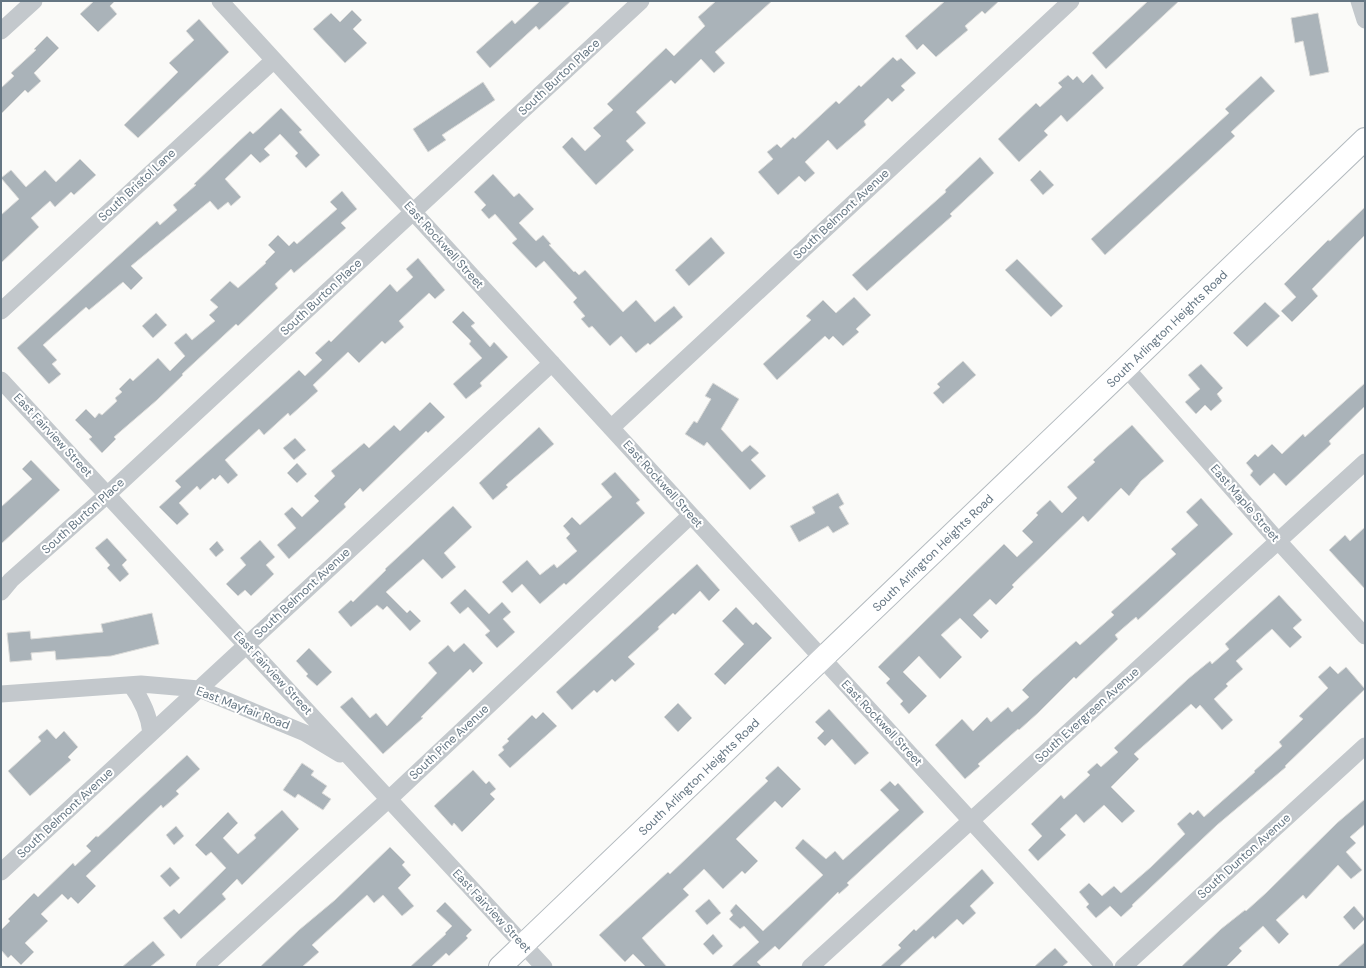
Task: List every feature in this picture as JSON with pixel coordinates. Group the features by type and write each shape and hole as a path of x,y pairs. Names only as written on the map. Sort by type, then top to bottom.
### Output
{"main road":[{"name":"South Arlington Heights Road","path":"500,967 1365,139"}],"street":[{"path":"1,31 34,1"},
{"name":"East Rockwell Street","path":"220,1 1105,967"},
{"name":"South Burton Place","path":"1,592 12,580 107,495 641,1"},
{"name":"South Belmont Avenue","path":"611,428 1071,1"},
{"path":"1359,1 1365,20"},
{"name":"South Bristol Lane","path":"1,311 274,60"},
{"name":"South Belmont Avenue","path":"1,872 552,363"},
{"name":"East Maple Street","path":"1126,368 1279,542 1365,636"},
{"name":"East Fairview Street","path":"1,380 544,967"},
{"name":"South Evergreen Avenue","path":"810,967 1279,542 1365,462"},
{"name":"South Pine Avenue","path":"204,967 389,799 691,515"},
{"path":"131,684 144,705 149,717 151,733"},
{"name":"East Mayfair Road","path":"1,694 131,684 199,689 305,733 356,764"},
{"name":"South Dunton Avenue","path":"1123,967 1365,746"}],"building":[{"path":"94,1 115,1 110,6 117,14 98,32 80,14"},
{"path":"540,1 571,1 539,30 536,26 490,68 476,52 512,20 515,24"},
{"path":"716,1 772,1 715,52 725,63 714,73 701,59 675,84 671,80 636,112 646,123 626,141 634,150 596,185 562,147 572,137 585,151 601,136 593,128 613,110 607,104 666,48 674,56 705,26 698,17"},
{"path":"945,1 999,1 985,14 982,11 965,26 968,30 936,57 923,44 917,50 905,36"},
{"path":"1148,1 1179,1 1106,69 1092,53"},
{"path":"352,10 362,20 353,29 367,43 345,63 313,29 331,13 340,22"},
{"path":"1318,13 1329,72 1310,76 1303,41 1295,43 1291,18"},
{"path":"199,19 229,52 138,138 124,125 178,72 169,63 194,40 186,31"},
{"path":"47,36 59,48 34,73 41,81 28,93 25,90 1,114 1,88 14,76 11,73 36,50 34,49"},
{"path":"893,57 897,61 901,58 916,73 901,86 905,90 892,102 888,98 864,121 866,125 837,150 828,140 805,162 815,173 805,182 799,176 778,195 758,172 773,159 767,152 777,144 781,148 793,137 795,139 836,101 839,104 859,85 861,87"},
{"path":"1092,74 1104,88 1067,122 1061,115 1044,131 1048,135 1019,162 998,139 1036,103 1040,107 1062,87 1058,83 1068,75 1073,80 1077,76 1083,83"},
{"path":"1261,76 1275,91 1231,132 1235,136 1105,255 1091,239 1229,113 1225,109"},
{"path":"483,82 495,100 442,135 446,140 428,152 413,129"},
{"path":"281,108 302,130 299,132 320,155 306,168 295,156 298,153 280,134 264,149 270,155 260,163 251,154 225,179 241,197 231,206 228,202 218,210 210,201 131,266 143,278 131,290 123,282 89,310 86,307 43,345 57,360 52,364 61,374 49,384 17,348 157,221 160,225 177,210 173,205 196,185 194,184 250,131 253,134"},
{"path":"980,157 994,173 950,214 952,216 867,291 852,275 946,192 945,190"},
{"path":"80,159 96,175 74,195 71,192 55,207 50,201 31,218 39,227 1,263 1,215 19,199 1,178 11,170 26,187 45,170 56,182"},
{"path":"1040,170 1054,185 1043,195 1030,180"},
{"path":"493,174 514,197 519,193 534,209 519,223 536,241 543,235 551,244 549,245 574,272 575,271 579,275 585,270 623,312 636,300 655,322 674,306 683,317 650,345 648,343 636,353 621,336 610,346 592,326 589,328 581,319 585,316 573,302 577,298 544,261 536,268 512,243 517,239 495,214 489,219 481,210 486,205 474,192"},
{"path":"342,191 357,209 341,223 346,228 294,273 291,269 275,284 278,288 238,326 236,324 182,374 183,375 157,400 114,437 116,439 102,453 89,439 92,437 75,420 86,409 95,418 99,413 102,415 117,401 115,398 122,392 119,389 130,378 133,381 158,358 170,371 185,356 174,343 186,333 192,340 215,321 209,315 218,307 210,300 230,281 238,288 266,263 265,262 275,252 268,245 278,235 289,246 294,241 297,244 337,209 330,202"},
{"path":"1365,207 1365,235 1312,289 1318,296 1292,322 1281,311 1296,297 1284,284 1328,240 1330,241"},
{"path":"711,237 725,253 689,286 675,270"},
{"path":"418,258 445,290 435,299 429,293 399,321 404,327 385,344 382,341 359,363 348,352 313,385 318,391 290,416 288,413 264,435 259,429 225,460 238,475 228,484 220,475 215,480 213,478 200,490 197,486 179,503 189,514 177,525 159,507 181,487 175,481 299,370 305,376 322,360 315,353 329,340 331,342 390,284 397,292 413,277 406,269"},
{"path":"1017,259 1063,306 1051,317 1005,270"},
{"path":"854,297 871,315 856,329 859,332 843,346 833,336 829,340 825,336 777,380 763,364 811,320 806,316 823,300 836,313"},
{"path":"1265,302 1280,316 1247,347 1233,333"},
{"path":"463,311 475,323 471,326 490,347 494,342 508,357 480,383 482,386 466,399 453,384 482,358 469,344 471,341 452,322"},
{"path":"156,313 167,325 153,338 142,326"},
{"path":"963,361 976,375 943,404 933,393 940,387 937,384"},
{"path":"1201,364 1223,388 1217,394 1222,401 1211,411 1205,405 1196,414 1185,402 1200,389 1188,375"},
{"path":"713,383 739,399 721,429 742,452 750,445 759,453 751,460 766,476 750,490 707,442 704,446 685,434 694,421 697,423 711,399 705,396"},
{"path":"1365,383 1365,406 1329,441 1331,444 1286,486 1274,473 1260,486 1250,475 1253,471 1246,463 1255,454 1258,457 1272,444 1282,454 1303,434 1305,437"},
{"path":"430,402 445,417 428,433 426,431 363,492 360,488 344,504 346,507 289,559 277,545 296,528 284,514 292,507 302,517 319,501 314,496 335,476 331,471 364,443 369,448 394,425 400,431"},
{"path":"1132,425 1164,461 1141,481 1129,496 1121,488 1088,522 1083,516 1012,585 1014,587 996,605 990,599 973,615 989,631 981,639 960,618 941,635 962,657 940,679 919,656 903,672 927,696 909,714 900,704 903,701 886,683 890,679 878,667 1004,544 1017,557 1033,542 1022,531 1038,515 1036,513 1050,500 1062,513 1077,498 1067,487 1095,462 1093,460"},
{"path":"539,427 554,444 506,485 508,487 493,500 479,483"},
{"path":"295,438 306,450 294,460 283,448"},
{"path":"31,460 60,490 1,544 1,507 32,479 22,469"},
{"path":"297,463 307,474 297,483 287,473"},
{"path":"615,472 640,500 636,503 645,513 566,585 564,583 540,604 522,584 512,593 502,582 527,560 540,575 554,564 557,568 577,551 566,538 570,534 563,526 572,517 580,525 612,497 601,484"},
{"path":"838,493 844,504 839,507 849,524 833,533 828,526 799,542 790,526 815,513 812,507"},
{"path":"1201,498 1233,534 1138,620 1136,617 1115,635 1118,639 1076,679 1074,677 1019,730 1018,729 978,764 980,766 965,779 935,745 962,719 973,731 987,717 991,722 1008,707 1012,712 1029,697 1022,690 1032,680 1076,641 1080,645 1114,615 1111,612 1176,554 1171,549 1198,525 1186,512"},
{"path":"453,506 472,527 444,553 456,567 442,579 423,559 386,592 407,613 410,610 421,621 410,631 387,606 383,610 377,605 351,627 338,612 351,600 353,602 386,570 385,569"},
{"path":"1365,527 1365,589 1329,550 1345,535 1350,541"},
{"path":"107,538 127,560 122,565 129,574 120,582 107,568 110,565 95,548"},
{"path":"260,540 275,557 266,565 274,574 251,596 245,590 238,596 226,584 246,565 240,558"},
{"path":"217,541 224,550 216,557 209,549"},
{"path":"697,564 720,590 709,601 700,591 675,615 673,613 658,627 659,629 628,657 635,664 615,682 612,679 597,693 594,690 572,710 556,692"},
{"path":"465,589 489,614 502,602 511,612 503,619 515,632 497,648 485,635 490,631 468,607 460,614 450,603"},
{"path":"1279,595 1302,620 1293,628 1302,637 1290,648 1272,629 1236,661 1243,669 1226,684 1228,686 1214,699 1233,720 1222,730 1200,705 1196,709 1191,704 1134,754 1139,759 1111,787 1135,811 1122,823 1104,805 1084,823 1076,814 1060,829 1066,835 1038,861 1028,850 1042,836 1031,824 1061,795 1064,799 1090,775 1087,772 1097,763 1101,767 1118,752 1114,748 1188,679 1210,661 1212,664 1229,649 1225,644"},
{"path":"736,607 753,625 756,622 772,638 725,685 714,674 744,644 722,621"},
{"path":"152,613 159,644 111,656 56,660 55,651 31,653 32,660 10,662 7,633 30,631 31,639 103,632 101,624"},
{"path":"464,643 483,663 473,673 470,669 421,717 423,718 383,754 340,707 352,697 370,718 376,713 387,726 437,673 428,663 448,645 454,652"},
{"path":"309,648 332,672 317,686 306,676 308,674 296,661"},
{"path":"1330,666 1338,674 1346,667 1365,689 1285,766 1286,767 1217,825 1121,917 1110,906 1096,918 1086,907 1089,904 1079,892 1089,883 1102,896 1114,886 1121,893 1151,867 1185,834 1177,824 1190,812 1193,815 1198,810 1204,817 1282,746 1279,742 1303,719 1299,716 1328,688 1318,677"},
{"path":"678,703 692,718 678,732 664,717"},
{"path":"829,709 869,753 855,765 832,739 825,746 817,738 824,731 815,722"},
{"path":"543,712 557,726 510,768 498,755 504,750 502,747 509,741 507,739 532,715 536,719"},
{"path":"47,729 56,739 64,731 78,747 68,757 71,760 30,796 8,771 41,741 38,737"},
{"path":"187,755 200,769 176,791 179,794 163,808 161,805 86,876 96,886 78,904 71,897 68,900 62,894 41,914 48,921 25,943 34,952 21,965 11,955 8,958 1,950 1,930 10,921 8,919 34,893 38,897 73,863 75,866 91,851 86,846 96,836 98,837"},
{"path":"302,763 314,771 311,775 327,786 322,793 331,799 323,810 298,794 295,798 283,790"},
{"path":"778,766 801,789 782,808 775,801 736,839 758,861 745,874 742,871 723,889 704,869 683,889 689,895 642,938 667,967 646,967 633,954 625,962 599,935 668,872 670,874 768,781 765,778"},
{"path":"473,770 486,784 489,781 496,789 490,794 495,799 462,832 454,823 452,826 434,806"},
{"path":"890,781 895,786 898,783 924,812 847,883 849,885 839,894 838,892 779,950 775,946 757,962 762,967 731,967 759,942 744,926 740,929 729,919 733,915 730,911 736,904 763,931 823,875 795,848 803,839 826,859 835,851 843,860 899,810 880,790"},
{"path":"1365,799 1365,824 1350,837 1356,843 1346,852 1362,870 1351,879 1338,865 1306,899 1303,895 1276,920 1289,934 1279,944 1263,926 1239,948 1242,951 1226,967 1181,967 1221,929 1245,910 1246,911 1266,893 1337,823"},
{"path":"282,810 299,829 242,885 237,879 222,894 226,899 181,939 163,918 174,909 179,914 226,868 211,852 206,856 195,845 228,812 238,823 223,838 238,854 256,838 254,835"},
{"path":"176,826 184,836 174,845 166,835"},
{"path":"390,847 405,862 402,865 411,875 398,888 414,906 402,916 383,895 374,903 367,895 312,945 319,952 302,967 260,967 299,930 335,900"},
{"path":"170,867 180,878 170,887 160,876"},
{"path":"982,869 994,883 970,906 976,913 963,925 957,919 935,939 933,936 899,967 880,967 901,948 898,945 914,929 916,931"},
{"path":"709,899 721,913 707,925 695,911"},
{"path":"445,902 472,930 466,936 468,938 449,956 446,953 431,967 410,967 446,934 445,933 452,926 436,911"},
{"path":"1354,906 1365,919 1354,930 1343,917"},
{"path":"713,934 723,946 713,955 703,944"},
{"path":"153,941 165,955 150,967 122,967"},
{"path":"1365,942 1365,967 1337,967"},
{"path":"1055,948 1068,962 1062,967 1034,967"}]}
